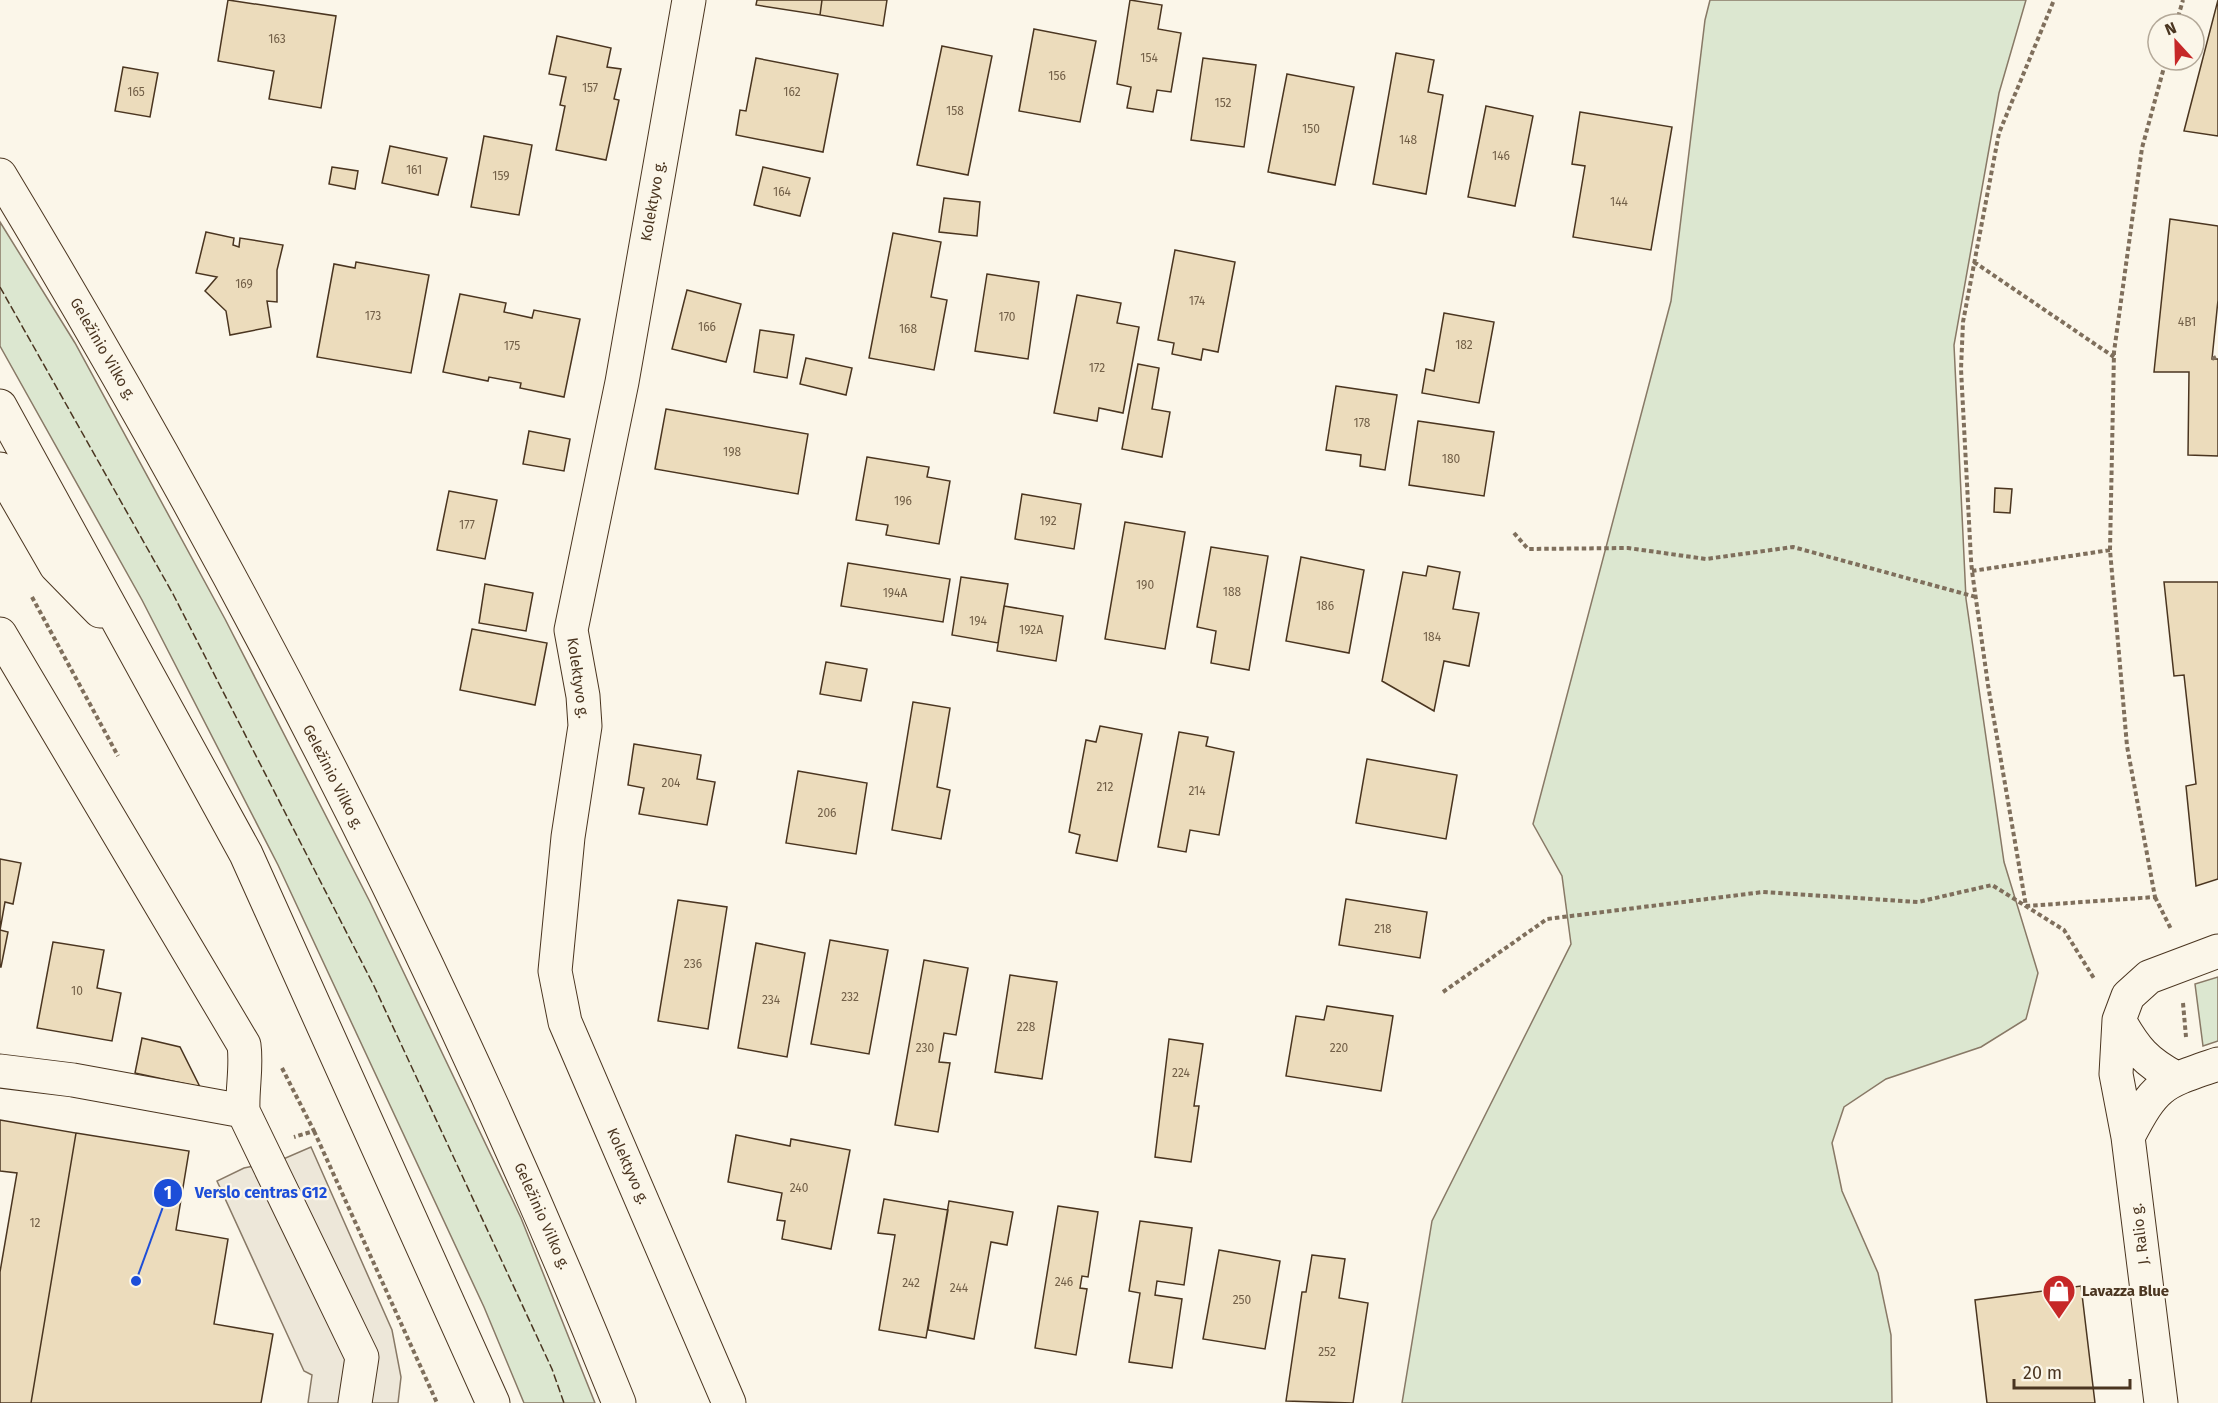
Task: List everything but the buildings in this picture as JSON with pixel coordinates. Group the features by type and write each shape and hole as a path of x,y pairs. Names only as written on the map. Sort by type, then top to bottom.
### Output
{"main road":[{"name":"Kolektyvo g.","path":"689,0 622,382 571,630 583,696 585,726 568,837 555,971 566,1022 729,1403"},
{"name":"Geležinio Vilko g.","path":"0,175 84,314 216,547 348,807 477,1070 563,1263 619,1403"},
{"path":"0,406 246,854 493,1403"},
{"path":"0,469 56,566 128,639"},
{"path":"0,634 244,1045 246,1062 242,1085 243,1111 362,1356 355,1403"},
{"name":"J. Ralio g.","path":"2161,1403 2128,1137 2116,1074 2119,1020 2127,996 2149,977 2178,964 2218,951"},
{"path":"2119,1020 2131,1042 2151,1065 2195,1072"},
{"path":"0,1071 73,1080 243,1111"},
{"path":"2128,1137 2144,1106 2157,1089 2195,1072"}],"path":[{"path":"2026,906 1972,571 1961,369 1963,322 1999,133 2054,0"},
{"path":"2163,72 2142,148 2114,357 2110,550 2127,746 2155,897 2172,931"},
{"path":"1974,262 2114,357"},
{"path":"2212,359 2218,356"},
{"path":"1515,533 1528,549 1628,548 1706,559 1793,547 1976,597"},
{"path":"1972,571 2110,550"},
{"path":"1443,992 1547,919 1763,892 1918,902 1992,885 2064,930 2119,1020"},
{"path":"2026,906 2155,897"},
{"path":"2178,964 2195,1072"},
{"path":"315,1131 437,1403"}],"green space":[{"path":"1710,0 2026,0 1999,93 1954,345 1966,599 2004,862 2038,973 2026,1019 1981,1047 1886,1079 1844,1107 1832,1143 1842,1191 1878,1273 1891,1335 1892,1403 1402,1403 1432,1221 1571,944 1562,876 1533,824 1671,301 1705,20"},
{"path":"0,222 75,343 225,619 370,902 521,1218 595,1403 524,1403 484,1307 278,865 142,600 0,346"},
{"path":"2218,977 2218,1041 2203,1046 2195,984"}],"shaded area":[{"path":"311,1147 392,1330 401,1377 398,1403 308,1403 312,1375 304,1371 217,1181 244,1168 281,1160"}],"fence":[{"path":"0,287 173,594 374,986 552,1369 564,1403"}],"place":[{"name":"Verslo centras G12","path":"136,1281"},
{"name":"Lavazza Blue","path":"2059,1320"}]}
